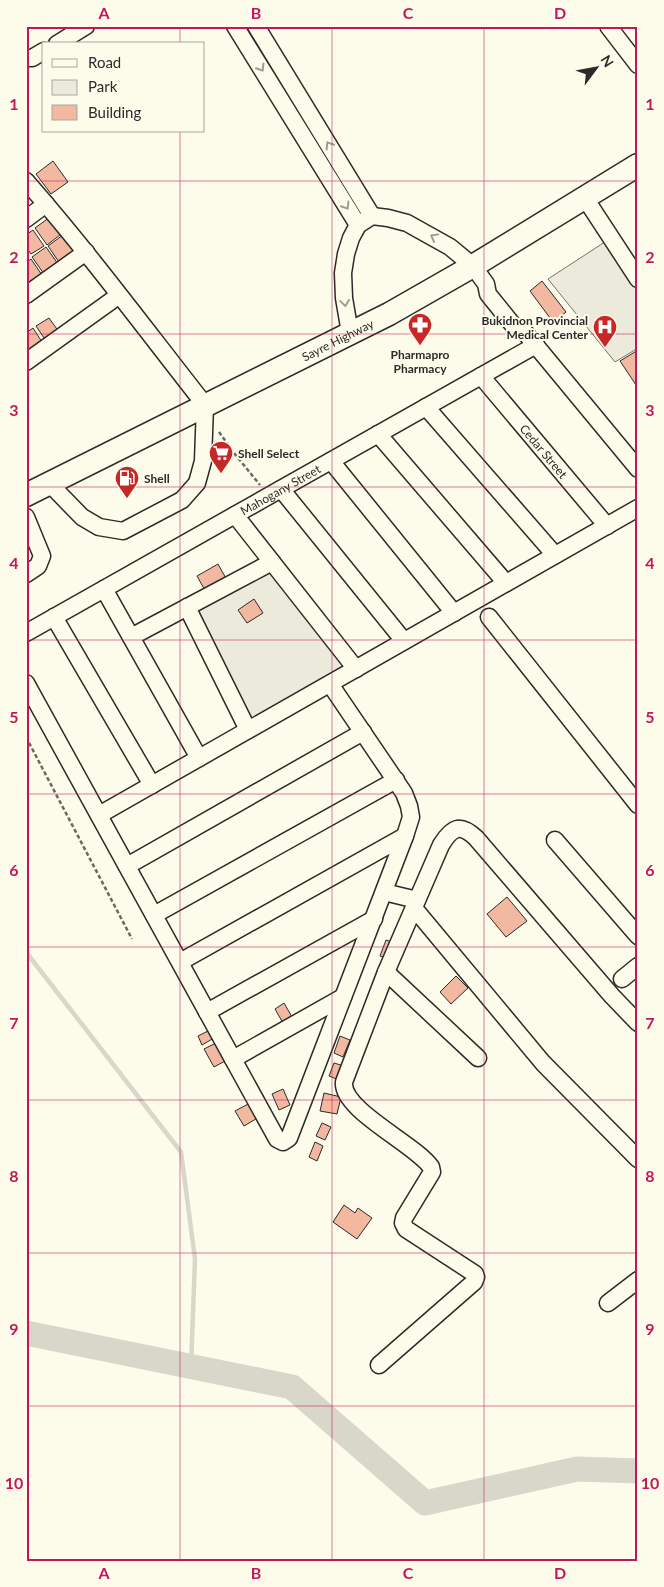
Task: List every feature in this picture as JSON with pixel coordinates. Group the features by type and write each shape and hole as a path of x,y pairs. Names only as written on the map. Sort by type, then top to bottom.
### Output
{"highway":[{"name":"Sayre Highway","path":"26,495 389,314 473,266 638,165"}],"street":[{"path":"60,42 86,26"},
{"path":"235,26 358,226"},
{"path":"256,26 372,216"},
{"path":"608,26 638,65"},
{"path":"26,58 32,58 42,52"},
{"path":"26,181 86,252 118,296 205,405 203,461 197,483 182,500 123,531 99,527 82,517 49,483"},
{"path":"586,198 636,274"},
{"path":"26,219 46,204"},
{"path":"350,334 344,298 343,273 351,238 358,226 372,216 388,218 407,224 450,247 473,266 486,284 496,288 521,319 523,330 638,469"},
{"path":"26,295 86,252"},
{"path":"26,362 118,296"},
{"name":"Mahogany Street","path":"26,633 536,345"},
{"name":"Cedar Street","path":"481,376 607,526"},
{"path":"426,407 555,555"},
{"path":"378,434 506,583"},
{"path":"331,461 454,613"},
{"path":"275,492 404,641"},
{"path":"99,815 638,508"},
{"path":"235,515 356,669"},
{"path":"26,517 42,556 38,566 26,574"},
{"path":"131,637 272,562"},
{"path":"104,589 199,758"},
{"path":"187,607 248,730"},
{"path":"54,617 152,785"},
{"path":"489,617 638,804"},
{"path":"26,683 277,1139 281,1142 289,1138 406,836 410,817 409,806 396,780 330,684"},
{"path":"127,866 363,732"},
{"path":"154,915 396,780"},
{"path":"379,1365 474,1282 476,1278 475,1274 406,1228 403,1223 404,1218 432,1172 431,1167 355,1106 345,1093 344,1082 386,972 415,904 447,836 454,829 468,831 638,1023"},
{"path":"180,962 406,836"},
{"path":"555,840 638,936"},
{"path":"384,892 415,904 543,1063 638,1159"},
{"path":"207,1012 374,918"},
{"path":"622,979 638,966"},
{"path":"386,972 478,1058"},
{"path":"233,1059 343,998"},
{"path":"608,1303 638,1280"}],"path":[{"path":"218,430 234,453 275,492"},
{"path":"26,738 132,939"}],"green space":[{"path":"611,238 638,280 638,348 615,362 548,279"},
{"path":"270,572 347,666 250,720 196,612"}],"building":[{"path":"53,161 68,182 51,194 36,174"},
{"path":"50,217 65,231 47,245 35,228"},
{"path":"33,230 44,246 31,254 26,247 26,235"},
{"path":"67,232 78,247 72,251 75,255 61,265 48,246"},
{"path":"46,247 58,264 44,274 32,257"},
{"path":"31,259 42,275 26,291 26,263"},
{"path":"542,281 566,312 553,322 530,291"},
{"path":"49,318 59,332 46,341 36,326"},
{"path":"33,328 42,342 29,351 26,347 26,333"},
{"path":"638,350 638,388 620,361"},
{"path":"218,564 228,582 207,594 197,576"},
{"path":"254,599 263,613 247,623 238,610"},
{"path":"507,897 527,921 506,937 487,914"},
{"path":"386,940 395,943 389,959 380,956"},
{"path":"456,976 468,988 451,1004 440,992"},
{"path":"284,1003 292,1017 283,1023 275,1009"},
{"path":"210,1030 214,1038 202,1045 198,1036"},
{"path":"340,1036 350,1040 343,1057 334,1053"},
{"path":"218,1042 227,1060 214,1067 204,1049"},
{"path":"334,1063 344,1066 339,1080 329,1076"},
{"path":"283,1089 290,1105 279,1110 272,1094"},
{"path":"324,1093 341,1097 337,1114 320,1111"},
{"path":"252,1102 261,1116 244,1126 235,1111"},
{"path":"322,1123 331,1127 325,1140 316,1136"},
{"path":"315,1142 323,1146 317,1161 309,1157"},
{"path":"344,1205 355,1213 358,1208 372,1218 357,1239 333,1222"}],"waterway":[{"path":"26,952 181,1152 195,1259 191,1367"},
{"path":"26,1333 292,1387 425,1503 577,1469 638,1471"}],"place":[{"name":"Pharmapro Pharmacy","path":"420,346"},
{"name":"Bukidnon Provincial Medical Center","path":"605,348"},
{"name":"Shell Select","path":"221,474"},
{"name":"Shell","path":"127,499"}]}
